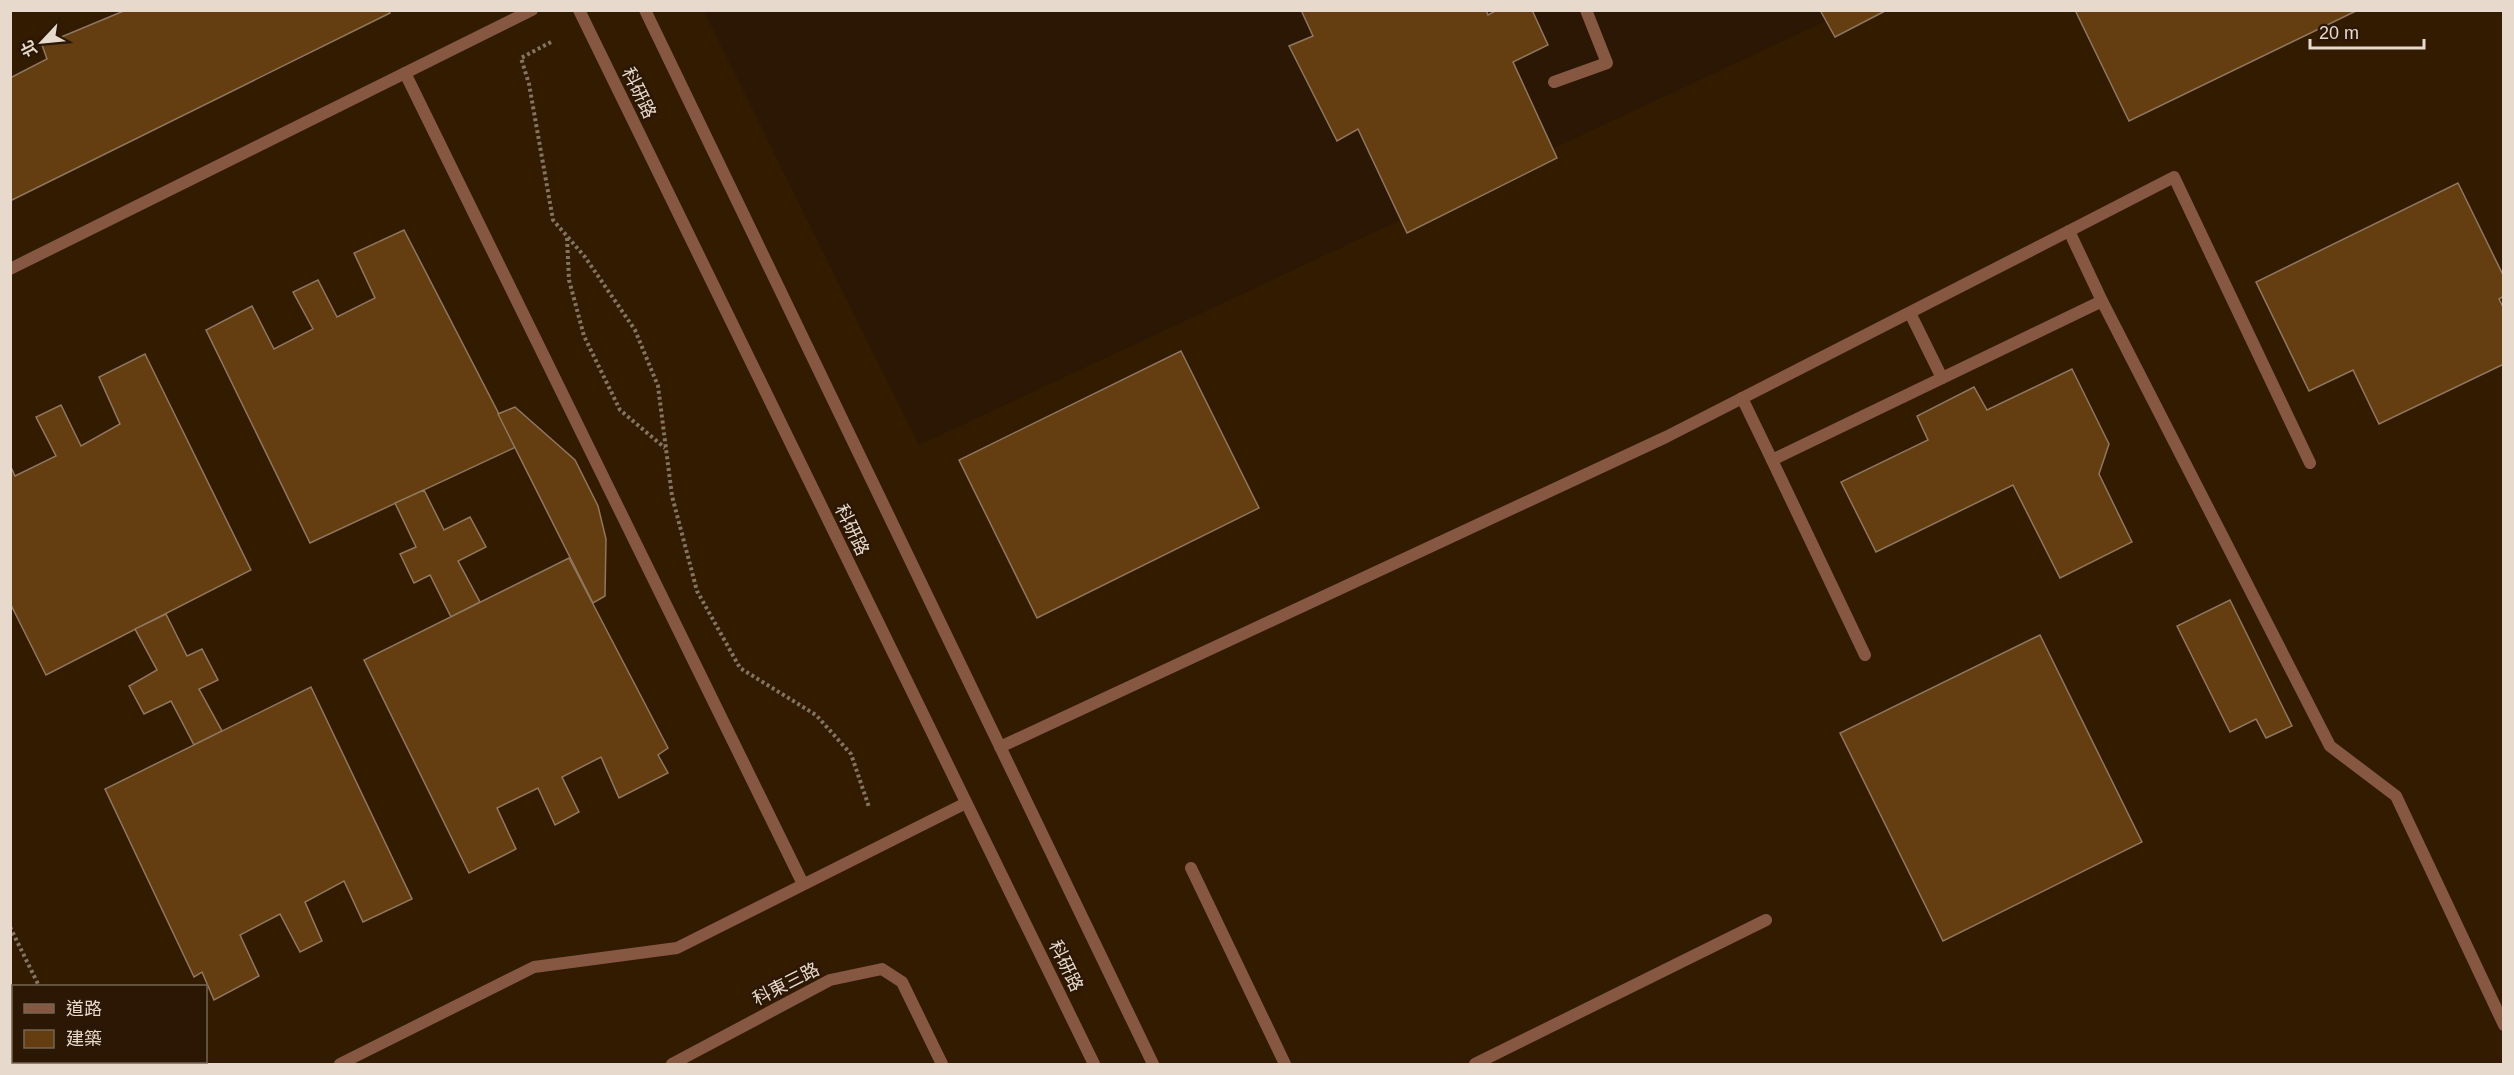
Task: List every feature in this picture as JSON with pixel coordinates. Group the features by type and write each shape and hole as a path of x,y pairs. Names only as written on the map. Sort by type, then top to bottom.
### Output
{"street":[{"path":"10,269 532,10"},
{"name":"科研路","path":"579,10 1094,1065"},
{"name":"科研路","path":"645,10 1153,1065"},
{"path":"1554,82 1607,63 1586,10"},
{"path":"405,73 803,884"},
{"path":"1000,747 1644,447 2174,177 2310,463"},
{"path":"2069,231 2102,301 2330,746 2396,796 2504,1024"},
{"path":"1772,460 2102,301"},
{"path":"1910,312 1942,378"},
{"path":"1743,398 1865,655"},
{"path":"340,1065 534,967 677,948 966,803"},
{"path":"1191,868 1285,1065"},
{"path":"1475,1065 1766,920"},
{"name":"科東三路","path":"672,1065 830,980 882,969 902,982 942,1065"},
{"path":"10,1059 13,1065"}],"path":[{"path":"551,42 521,58 529,84 553,220 585,257 635,330 658,386 672,496 697,591 740,668 816,715 851,754 868,807"},
{"path":"567,237 569,280 584,336 620,410 666,449"},
{"path":"10,927 38,985"}],"shaded area":[{"path":"10,11 704,11 919,445 1847,11 2503,11 2503,1064 11,1064"}],"building":[{"path":"126,10 389,10 390,13 10,201 10,78 47,59 42,45"},
{"path":"1301,10 1486,10 1488,15 1497,10 1532,10 1548,45 1513,62 1557,158 1407,233 1358,129 1337,141 1289,46 1313,36"},
{"path":"1820,10 1887,10 1835,37"},
{"path":"2075,10 2356,10 2356,11 2129,121"},
{"path":"2458,183 2504,277 2504,296 2499,299 2504,309 2504,364 2379,424 2353,370 2309,391 2256,282"},
{"path":"404,230 516,447 310,543 206,330 252,306 274,349 313,329 293,292 318,280 337,317 375,298 354,253"},
{"path":"1181,351 1259,508 1037,618 959,460"},
{"path":"145,354 251,570 46,675 10,603 10,465 15,476 56,456 36,417 61,405 81,446 120,424 99,377"},
{"path":"2072,369 2109,444 2099,474 2132,542 2060,578 2013,485 1876,552 1841,482 1928,440 1917,416 1974,387 1987,410"},
{"path":"515,407 575,460 598,506 606,539 605,596 593,603 498,414"},
{"path":"424,490 444,530 470,517 486,547 458,561 480,602 451,617 430,575 414,583 400,554 416,547 395,503"},
{"path":"569,558 668,748 658,755 668,773 619,798 601,757 562,777 579,812 555,825 538,788 497,808 516,849 469,873 364,660"},
{"path":"2230,600 2292,726 2266,738 2256,719 2230,732 2177,626"},
{"path":"166,614 187,656 202,649 218,680 199,689 222,731 194,745 171,701 144,714 129,686 157,670 135,629"},
{"path":"2040,635 2142,842 1943,941 1840,733"},
{"path":"311,687 412,899 363,922 344,881 305,902 322,941 300,952 280,914 240,935 259,976 214,1000 202,972 194,977 105,789"}]}
